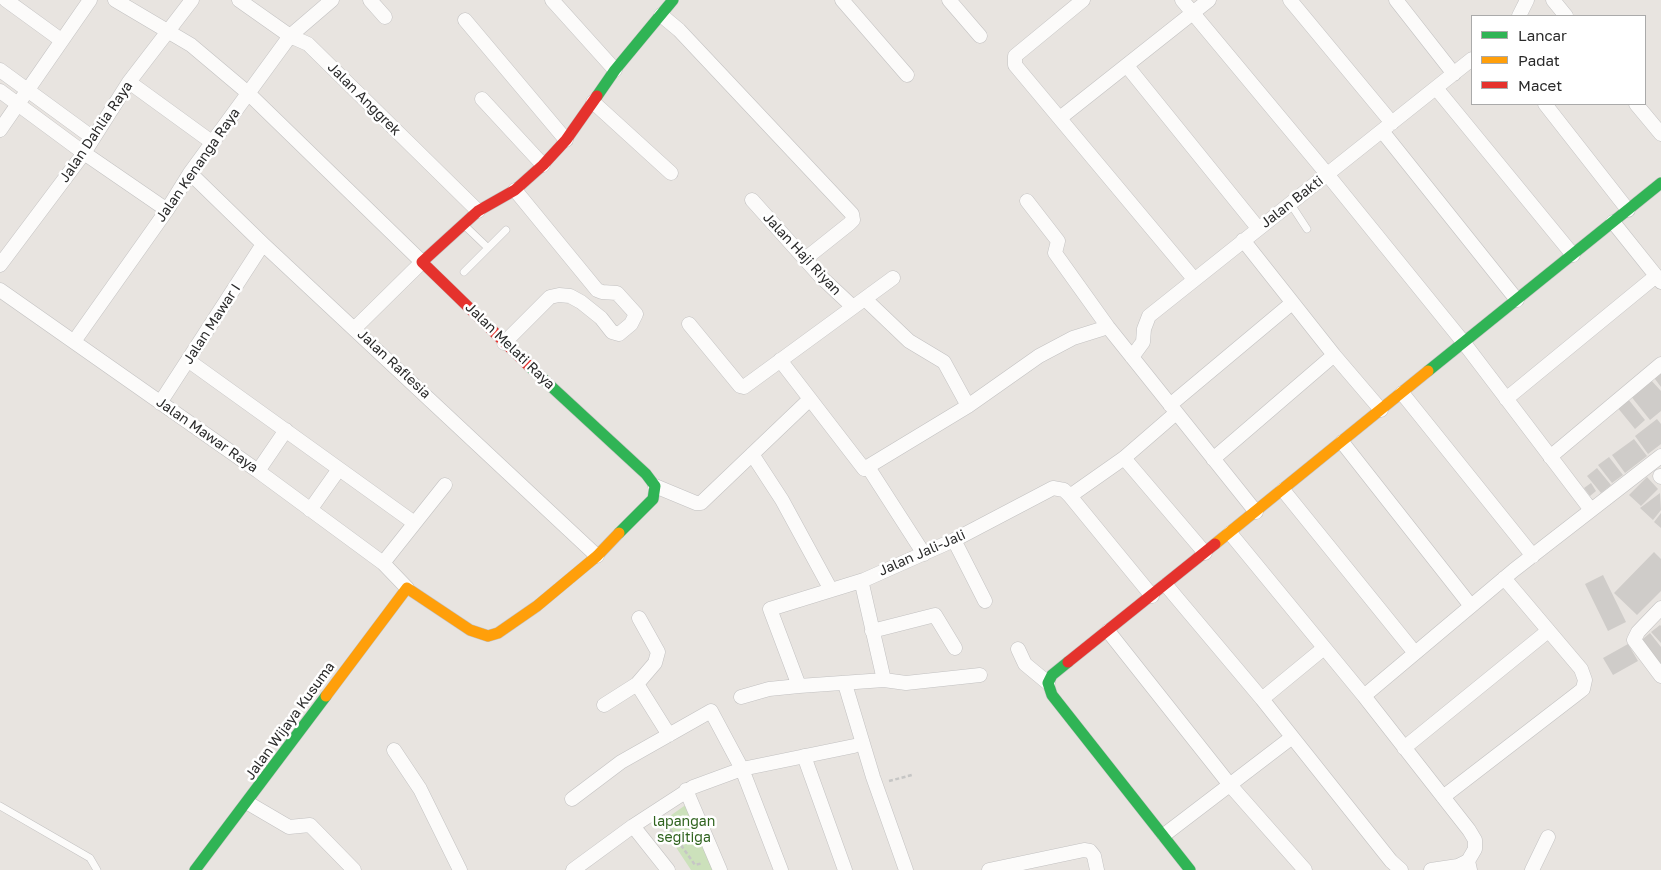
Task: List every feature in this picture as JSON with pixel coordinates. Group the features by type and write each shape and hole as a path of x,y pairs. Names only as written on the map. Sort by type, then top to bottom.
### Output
{"street":[{"path":"6,0 61,40"},
{"path":"0,130 90,0"},
{"name":"Jalan Melati Raya","path":"115,0 170,30 248,93 504,343 646,474 655,486"},
{"name":"Jalan Dahlia Raya","path":"0,265 84,153 130,82 192,0"},
{"name":"Jalan Anggrek","path":"239,0 290,36 308,44 478,211"},
{"name":"Jalan Kenanga Raya","path":"75,340 167,210 190,173 290,36 332,0"},
{"path":"370,0 385,17"},
{"path":"552,0 615,70"},
{"path":"355,328 462,224 478,211 515,190 543,165 566,140 615,70 673,0"},
{"path":"842,0 907,75"},
{"path":"949,0 980,36"},
{"path":"1083,0 1026,45 1013,60 1015,65 1194,279"},
{"path":"1182,0 1327,174 1464,343 1591,510"},
{"path":"1060,118 1209,0"},
{"path":"1290,0 1517,300"},
{"path":"1396,0 1454,74"},
{"path":"1520,15 1527,0"},
{"path":"1553,0 1565,15"},
{"path":"661,15 679,30 852,214 853,220 849,224 805,259"},
{"path":"465,20 566,140"},
{"name":"Jalan Bakti","path":"1132,357 1143,342 1144,329 1149,316 1471,60"},
{"path":"1127,66 1258,228"},
{"path":"0,70 93,138"},
{"path":"130,82 213,143"},
{"path":"1436,88 1573,255"},
{"path":"0,91 84,153 167,210"},
{"path":"482,99 543,165"},
{"path":"593,102 671,173"},
{"path":"1545,105 1628,210"},
{"path":"1637,105 1661,134"},
{"name":"Jalan Raflesia","path":"190,173 263,244 597,556"},
{"path":"1048,683 1052,675 1166,585 1661,183"},
{"path":"504,343 550,297 558,295 580,302 617,334 622,333 631,324 636,314 629,304 614,291 604,293 597,290 515,190"},
{"name":"Jalan Haji Riyan","path":"752,200 805,259 853,307"},
{"path":"1027,201 1058,242 1055,253 1108,327 1256,512"},
{"path":"1506,399 1658,279 1613,222"},
{"path":"1243,240 1334,355 1381,410"},
{"name":"Jalan Mawar I","path":"160,403 189,361 263,244"},
{"path":"689,324 740,386 744,387 893,278"},
{"name":"Jalan Mawar Raya","path":"0,290 75,340 383,563 407,588"},
{"path":"865,299 908,341 944,362 968,406"},
{"path":"1152,596 1070,496 1124,458 1173,409 1292,303"},
{"path":"780,360 864,469 968,406 1039,356 1073,338 1108,327"},
{"path":"1213,460 1334,355"},
{"path":"189,361 413,522"},
{"path":"1550,457 1661,364"},
{"path":"1402,393 1532,556"},
{"path":"407,588 470,630 488,636 498,633 529,612 597,556 653,499 655,486 696,503 701,503 810,399"},
{"path":"258,472 286,430"},
{"path":"1342,442 1471,606"},
{"path":"752,454 810,547 831,590"},
{"path":"1364,696 1504,578 1661,456"},
{"path":"1124,458 1205,553"},
{"path":"868,467 924,554"},
{"path":"310,510 339,469"},
{"path":"383,563 413,522 445,485"},
{"name":"Jalan Jali-Jali","path":"884,680 862,584 864,580 954,540 1053,488 1064,490 1070,496"},
{"path":"1283,490 1415,653"},
{"path":"1230,533 1364,696 1475,840 1475,849 1469,866 1431,870"},
{"path":"954,540 985,601"},
{"path":"1443,797 1583,689 1585,680 1581,669 1504,578"},
{"path":"799,686 770,609 864,580"},
{"path":"1166,585 1262,699 1291,738 1391,861 1401,870"},
{"name":"Jalan Wijaya Kusuma","path":"195,870 248,803 407,588"},
{"path":"1661,608 1638,632 1634,640 1661,676"},
{"path":"872,631 935,616 955,648"},
{"path":"604,705 637,684 655,663 658,652 639,618"},
{"path":"1108,631 1230,785 1305,870"},
{"path":"1404,748 1548,631"},
{"path":"1262,699 1324,648"},
{"path":"1018,649 1025,664 1048,683 1052,695 1164,834 1190,870"},
{"path":"741,697 769,689 799,686 884,680 906,683 980,675"},
{"path":"637,684 669,735"},
{"path":"845,684 876,784 906,870"},
{"path":"572,799 621,762 711,710 742,769 780,870"},
{"path":"1164,834 1291,738"},
{"path":"573,870 592,865 633,826 686,790 742,769 854,746"},
{"path":"394,750 420,789 460,870"},
{"path":"804,756 845,870"},
{"path":"686,790 720,870"},
{"path":"248,803 289,827 310,825 354,870"},
{"path":"633,826 668,870"},
{"path":"1532,870 1548,837"},
{"path":"989,870 1084,850 1090,851 1094,856 1097,870"}],"lane":[{"path":"1290,203 1307,229"},
{"path":"462,224 488,247"},
{"path":"464,272 506,230"},
{"path":"0,806 90,858 98,870"}],"path":[{"path":"876,784 912,775"}],"green space":[{"name":"lapangan segitiga","path":"687,804 714,870 691,870 660,823"}],"building":[{"path":"1661,368 1661,387 1652,375"},
{"path":"1650,379 1661,391 1661,411 1650,420 1630,395"},
{"path":"1628,399 1645,420 1635,429 1617,407"},
{"path":"1657,419 1661,424 1661,444 1648,454 1635,436"},
{"path":"1634,439 1647,456 1625,473 1612,455"},
{"path":"1609,457 1623,475 1612,483 1598,465"},
{"path":"1597,468 1611,485 1601,493 1587,476"},
{"path":"1647,477 1658,489 1641,506 1629,495"},
{"path":"1591,483 1596,491 1590,496 1584,488"},
{"path":"1660,493 1661,510 1653,520 1640,508"},
{"path":"1661,513 1661,528 1654,522"},
{"path":"1654,552 1661,559 1661,591 1637,615 1614,593"},
{"path":"1603,575 1626,622 1608,631 1585,584"},
{"path":"1661,626 1661,643 1651,632"},
{"path":"1650,633 1661,647 1661,666 1638,643"},
{"path":"1628,644 1638,661 1613,675 1603,658"}],"traffic: fast":[{"path":"597,96 615,70 673,0"},
{"path":"1428,371 1661,183"},
{"path":"529,366 646,474 655,486 653,499 619,533"},
{"path":"1068,662 1052,675 1048,683 1052,695 1190,870"},
{"path":"195,870 326,696"}],"traffic: slow":[{"path":"1215,544 1428,371"},
{"path":"326,696 407,588 470,630 488,636 498,633 537,606 597,556 619,533"}],"traffic: jam":[{"path":"529,366 422,262 478,211 515,190 543,165 566,140 597,96"},
{"path":"1068,662 1215,544"}]}
